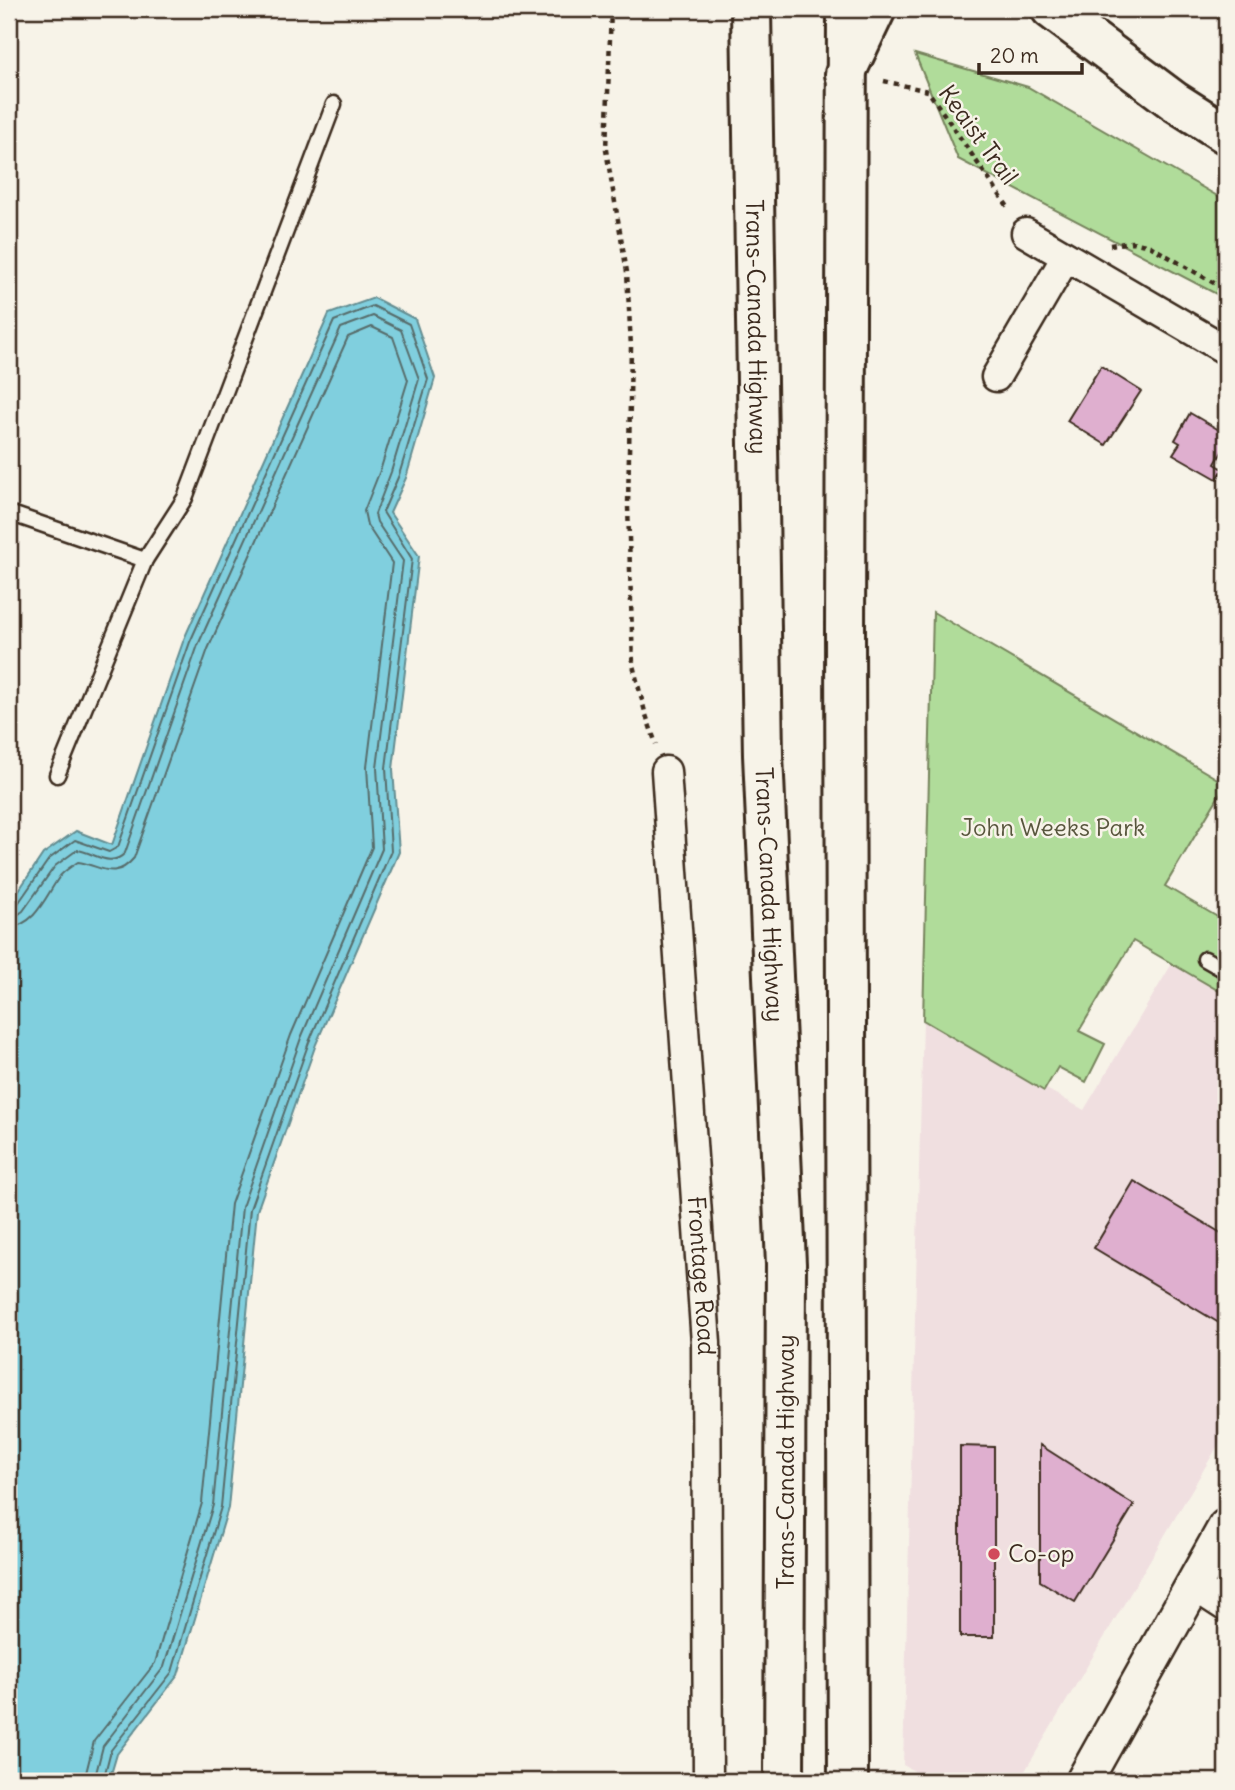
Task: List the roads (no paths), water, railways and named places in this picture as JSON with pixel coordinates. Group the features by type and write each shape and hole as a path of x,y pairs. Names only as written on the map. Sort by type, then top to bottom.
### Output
{"highway":[{"name":"Trans-Canada Highway","path":"751,9 764,755 786,1264 784,1781"},
{"path":"847,9 848,1781"},
{"path":"845,74 876,9"},
{"path":"1052,9 1174,102 1226,134"}],"street":[{"path":"1026,233 1226,350"},
{"path":"996,377 1066,257"},
{"name":"Frontage Road","path":"666,771 706,1343 708,1781"},
{"path":"1084,1781 1226,1527"},
{"path":"1192,1585 1226,1607"}],"lane":[{"path":"57,775 145,560 186,498 334,104"},
{"path":"9,513 145,560"},
{"path":"1205,959 1226,971"}],"water":[{"path":"374,298 415,319 435,378 406,478 390,513 419,556 393,769 399,852 316,1044 257,1211 228,1508 178,1675 117,1754 109,1781 9,1781 9,905 43,854 76,831 112,845 184,639 329,314"}],"place":[{"name":"Co-op","path":"994,1554"}],"park label":[{"name":"John Weeks Park","path":"1053,828"}]}
